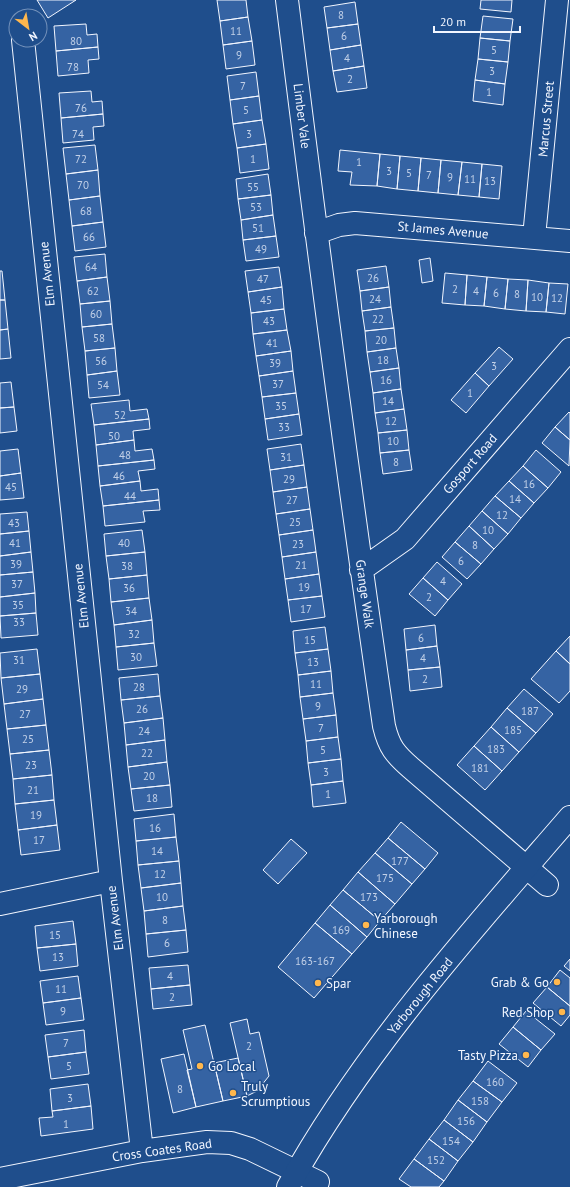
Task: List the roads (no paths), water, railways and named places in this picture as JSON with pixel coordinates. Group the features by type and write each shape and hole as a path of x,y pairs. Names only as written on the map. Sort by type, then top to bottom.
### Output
{"street":[{"name":"Limber Vale","path":"287,0 316,232"},
{"name":"Marcus Street","path":"534,237 556,0"},
{"name":"Elm Avenue","path":"24,48 111,881 142,1151"},
{"name":"St James Avenue","path":"316,232 339,225 355,223 570,241"},
{"name":"Grange Walk","path":"316,232 384,726 388,742 396,755 547,885"},
{"name":"Gosport Road","path":"362,570 404,539 570,349"},
{"name":"Yarborough Road","path":"292,1179 332,1113 398,1021 570,817"},
{"path":"0,904 111,881"},
{"name":"Cross Coates Road","path":"0,1179 142,1151 207,1142 231,1143 250,1149 292,1179 318,1182"}],"place":[{"name":"Yarborough Chinese","path":"366,925"},
{"name":"Grab & Go","path":"557,982"},
{"name":"Spar","path":"318,983"},
{"name":"Red Shop","path":"562,1012"},
{"name":"Tasty Pizza","path":"526,1055"},
{"name":"Go Local","path":"200,1066"},
{"name":"Truly Scrumptious","path":"233,1093"}]}
